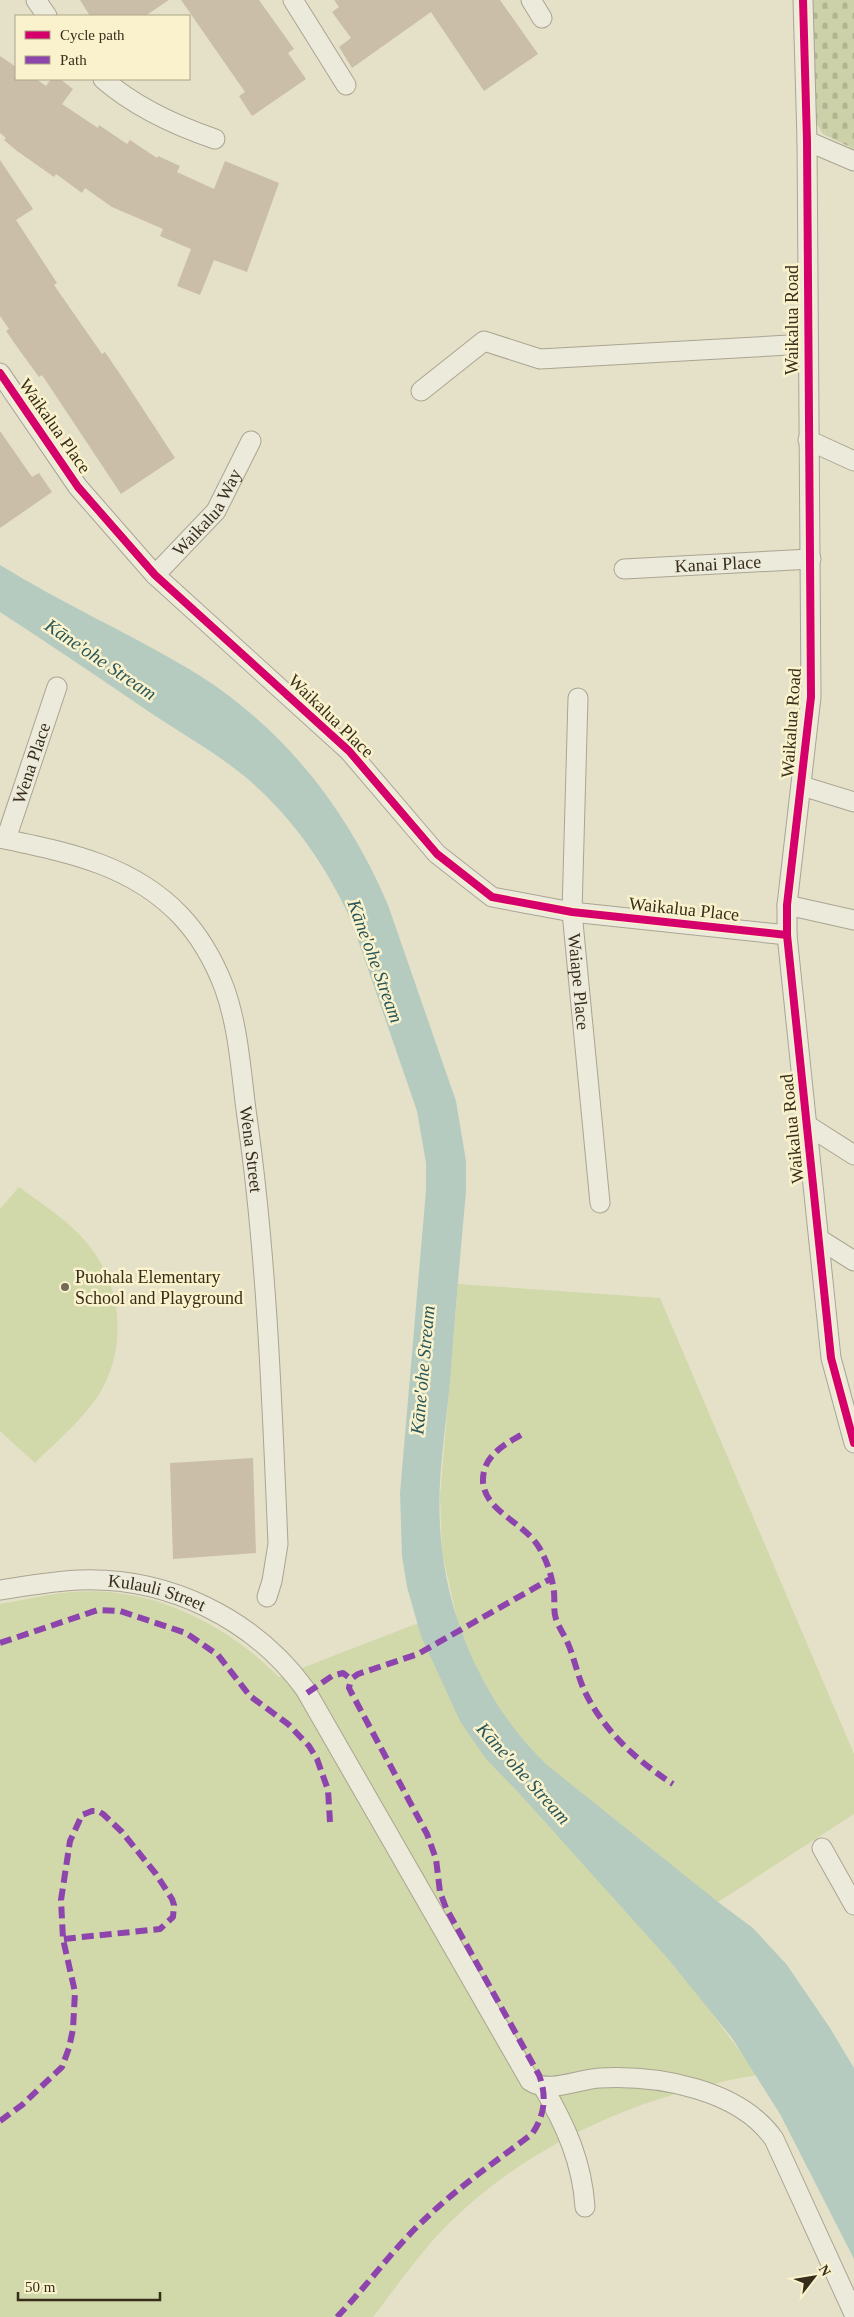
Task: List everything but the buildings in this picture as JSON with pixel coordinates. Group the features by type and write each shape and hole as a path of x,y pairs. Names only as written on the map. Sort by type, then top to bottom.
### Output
{"street":[{"path":"36,0 46,15"},
{"path":"293,0 346,85"},
{"path":"531,0 542,18"},
{"name":"Waikalua Road","path":"803,0 807,141 811,696 787,905 787,935 831,1358 854,1443"},
{"path":"104,80 134,102 160,117 214,139"},
{"path":"807,141 854,161"},
{"path":"421,390 484,341 540,359 807,344"},
{"name":"Waikalua Place","path":"0,373 78,487 155,575 349,751 437,854 492,897 572,912 787,935"},
{"path":"808,440 854,461"},
{"name":"Waikalua Way","path":"155,575 216,511 252,442"},
{"name":"Kanai Place","path":"624,569 811,559"},
{"name":"Wena Place","path":"3,838 57,687"},
{"name":"Waiape Place","path":"578,698 572,912 600,1203"},
{"path":"802,786 854,802"},
{"name":"Wena Street","path":"3,838 89,859 129,876 148,888 170,906 194,932 209,956 224,987 234,1028 256,1179 266,1299 278,1544 272,1581 267,1596"},
{"path":"787,905 854,920"},
{"path":"807,1125 854,1155"},
{"path":"819,1239 854,1261"},
{"name":"Kulauli Street","path":"0,1590 79,1580 125,1582 160,1589 185,1597 226,1616 259,1638 290,1669 318,1710 525,2075 530,2081 543,2087"},
{"path":"822,1848 854,1905"},
{"path":"585,2207 581,2170 572,2144 562,2120 543,2087 600,2078 650,2081 704,2092 745,2110 765,2127 774,2139 854,2314"}],"green space":[{"path":"811,0 854,0 854,149 823,134 816,123"},
{"path":"19,1187 64,1220 87,1243 99,1260 108,1278 117,1318 114,1358 108,1378 98,1396 76,1423 35,1463 0,1431 0,1209"},
{"path":"458,1284 660,1298 854,1754 854,1814 718,1902 669,1960 701,1998 757,2075 712,2084 624,2112 582,2130 541,2152 467,2206 426,2248 373,2317 0,2317 0,1604 63,1593 101,1591 130,1595 158,1602 184,1612 235,1640 279,1677 413,1625 456,1614 442,1552 440,1496"}],"water":[{"name":"Kāne'ohe Stream","path":"0,565 189,669 253,715 282,742 308,771 353,835 371,869 388,905 456,1101 466,1161 466,1192 439,1507 443,1558 449,1591 459,1624 471,1655 486,1685 524,1741 547,1765 753,1928 787,1965 830,2028 854,2068 854,2259 780,2114 732,2038 669,1960 519,1793 486,1759 460,1721 421,1636 407,1587 402,1556 400,1493 426,1190 426,1163 417,1111 351,920 341,899 318,860 291,824 260,790 243,775 0,612"}],"marked path":[{"path":"521,1435 500,1448 490,1459 484,1473 485,1492 498,1509 525,1531 543,1554 552,1581 556,1619 569,1646 585,1692 602,1720 634,1755 673,1784"},
{"path":"307,1693 332,1676 343,1673 351,1679 358,1674 418,1654 552,1578"},
{"path":"0,1643 98,1610 120,1611 186,1633 218,1655 250,1696 288,1724 309,1746 317,1759 328,1790 330,1822"},
{"path":"337,2317 401,2243 424,2220 463,2186 532,2134 540,2120 544,2098 539,2075 446,1908 440,1892 436,1859 427,1834 349,1688 351,1679"},
{"path":"0,2121 22,2105 62,2067 69,2048 73,2029 75,1992 63,1939 61,1900 70,1841 82,1815 98,1811 122,1832 156,1874 172,1899 174,1905 173,1917 160,1929 63,1939"}],"cycle path":[{"path":"803,0 807,141 811,697 787,905 787,935 831,1358 854,1443"},
{"path":"0,373 78,487 155,575 349,751 437,854 492,897 572,912 787,935"}],"place":[{"name":"Puohala Elementary School and Playground","path":"65,1287"}]}
